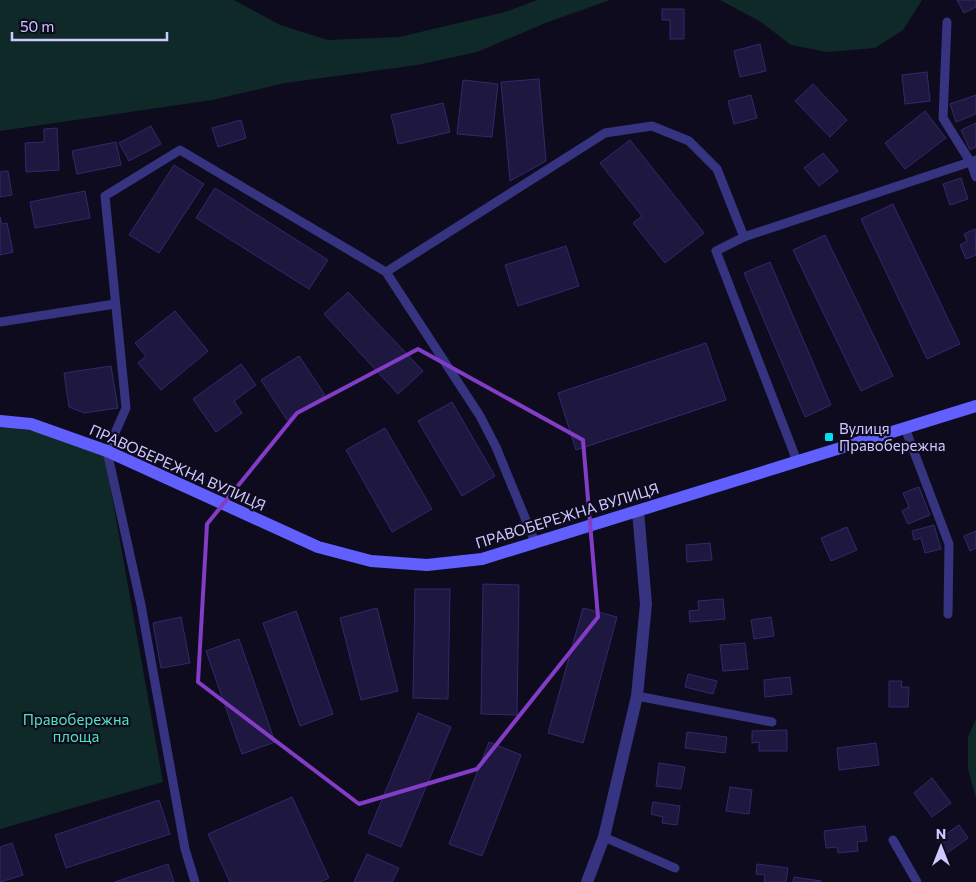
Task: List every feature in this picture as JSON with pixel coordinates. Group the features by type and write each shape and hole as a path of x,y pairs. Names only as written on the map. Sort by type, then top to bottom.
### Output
{"street":[{"name":"ПРАВОБЕРЕЖНА ВУЛИЦЯ","path":"0,421 31,424 107,451 318,547 372,561 427,565 482,559 976,406"},
{"path":"587,882 604,837 637,696 646,604 638,511"}],"lane":[{"path":"947,22 942,118 973,162 976,176"},
{"path":"386,272 605,133 652,126 689,140 717,169 744,237"},
{"path":"195,882 185,849 142,611 107,451 126,408 105,196 180,150 386,272 480,416 496,447 535,542"},
{"path":"797,461 716,251 744,237 973,162"},
{"path":"0,322 115,304"},
{"path":"905,428 949,544 948,614"},
{"path":"637,696 772,722"},
{"path":"604,837 675,868"},
{"path":"892,840 917,882"}],"highlighted area":[{"path":"418,349 583,440 598,617 477,769 359,804 198,682 207,524 297,413"}],"green space":[{"path":"0,0 234,0 280,25 328,40 399,37 505,12 537,0 610,0 548,22 477,52 417,65 285,83 212,100 0,131"},
{"path":"720,0 922,0 903,30 875,48 827,52 791,45 761,22"},
{"name":"Правобережна площа","path":"0,426 33,431 104,451 163,782 0,829"},
{"path":"976,719 976,798 968,769 968,737"}],"building":[{"path":"957,0 976,0 976,7 964,13"},
{"path":"662,9 684,9 684,39 670,39 670,20 662,20"},
{"path":"760,44 766,71 740,77 734,51"},
{"path":"927,72 930,101 905,104 902,75"},
{"path":"539,79 546,161 510,181 501,82"},
{"path":"463,80 498,84 492,137 457,134"},
{"path":"813,84 847,120 830,137 795,101"},
{"path":"751,95 757,118 734,124 728,101"},
{"path":"976,95 976,114 956,122 950,104"},
{"path":"443,103 450,132 398,144 391,115"},
{"path":"925,111 946,138 905,169 885,143"},
{"path":"241,120 246,138 218,147 212,128"},
{"path":"976,123 976,147 970,150 961,130"},
{"path":"151,126 161,144 129,161 119,143"},
{"path":"57,128 59,170 26,172 25,143 44,142 44,129"},
{"path":"630,140 704,233 665,263 633,223 642,216 600,163"},
{"path":"116,142 121,165 77,174 72,151"},
{"path":"823,153 838,171 819,186 804,168"},
{"path":"174,165 204,184 159,253 129,235"},
{"path":"8,171 12,195 0,197 0,172"},
{"path":"961,178 968,199 950,205 943,184"},
{"path":"215,188 328,260 309,289 196,218"},
{"path":"85,191 90,218 35,228 30,202"},
{"path":"893,204 960,344 927,359 861,219"},
{"path":"0,217 2,224 7,223 13,252 0,255"},
{"path":"975,229 976,255 966,259 960,245 967,241 964,234"},
{"path":"825,235 893,376 861,391 793,250"},
{"path":"566,246 579,286 518,306 505,265"},
{"path":"770,262 831,405 805,417 744,273"},
{"path":"348,292 423,371 398,394 324,314"},
{"path":"175,311 208,351 161,390 138,363 146,356 135,343"},
{"path":"706,343 726,400 576,450 558,393"},
{"path":"299,356 325,395 287,420 261,380"},
{"path":"241,364 256,385 234,401 242,413 216,432 193,399"},
{"path":"111,366 118,408 84,413 69,407 64,373"},
{"path":"452,402 495,476 462,496 418,421"},
{"path":"385,428 432,509 392,532 346,450"},
{"path":"919,487 930,515 908,524 902,511 909,507 903,493"},
{"path":"934,525 941,549 925,553 921,538 914,540 912,531"},
{"path":"847,527 857,550 831,561 821,538"},
{"path":"976,531 976,548 970,551 964,536"},
{"path":"710,543 712,560 687,562 686,545"},
{"path":"483,584 519,585 517,715 481,714"},
{"path":"415,589 450,589 448,699 413,698"},
{"path":"723,599 725,619 690,622 689,611 699,610 698,601"},
{"path":"377,608 398,691 361,700 340,618"},
{"path":"583,608 617,617 583,743 548,733"},
{"path":"296,611 333,714 300,726 263,623"},
{"path":"181,617 190,663 161,668 153,623"},
{"path":"771,617 774,636 754,639 751,620"},
{"path":"239,639 275,742 242,754 206,651"},
{"path":"745,643 748,669 723,671 720,645"},
{"path":"688,674 717,681 713,694 685,687"},
{"path":"790,677 792,694 765,697 764,680"},
{"path":"889,681 902,681 901,687 909,687 908,707 889,707"},
{"path":"418,713 451,727 401,847 368,833"},
{"path":"787,730 787,751 759,751 759,742 752,743 752,731"},
{"path":"687,732 727,737 725,753 685,748"},
{"path":"489,742 521,755 482,856 449,844"},
{"path":"876,743 879,765 839,770 837,748"},
{"path":"659,763 685,767 681,789 656,786"},
{"path":"932,778 951,803 932,817 914,793"},
{"path":"730,787 752,790 749,814 726,811"},
{"path":"292,797 329,878 320,882 230,882 208,834"},
{"path":"159,800 170,834 66,868 55,835"},
{"path":"653,802 680,806 677,825 662,823 663,817 651,814"},
{"path":"959,825 968,838 947,853 938,840"},
{"path":"865,826 867,841 857,842 858,851 838,853 837,847 826,848 824,831"},
{"path":"12,843 23,875 0,882 0,847"},
{"path":"367,854 399,868 392,882 354,882"},
{"path":"168,864 174,882 115,882"},
{"path":"757,864 788,868 786,882 764,882 765,875 756,874"},
{"path":"794,877 821,881 821,882 793,882"}],"place":[{"name":"Вулиця Правобережна","path":"829,437"}]}
